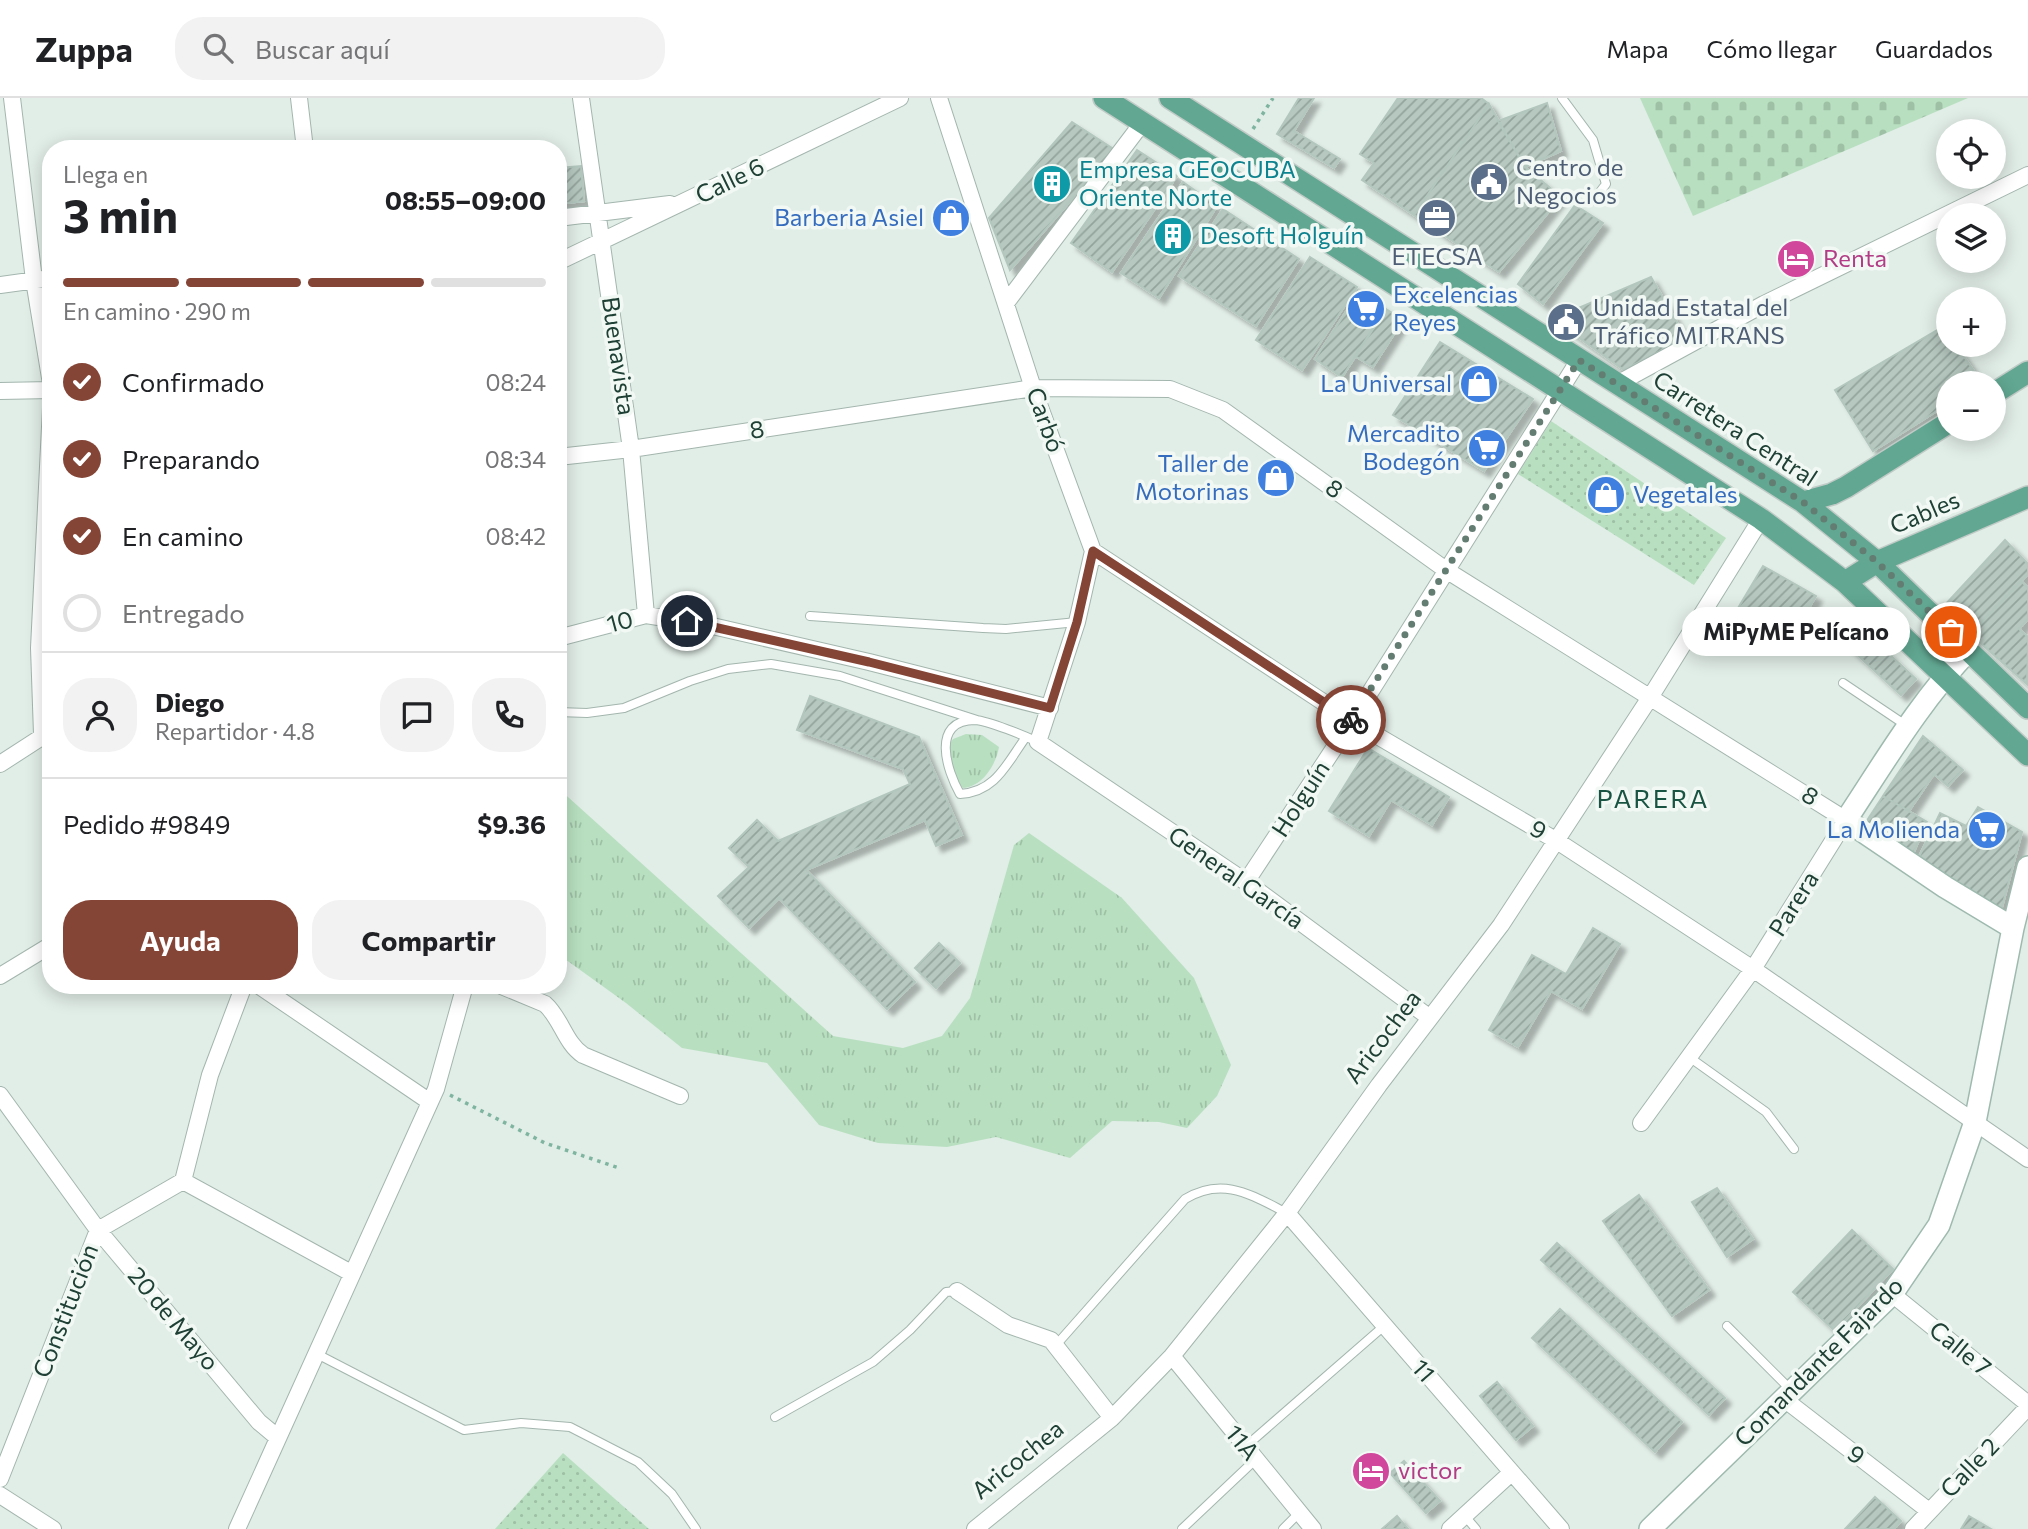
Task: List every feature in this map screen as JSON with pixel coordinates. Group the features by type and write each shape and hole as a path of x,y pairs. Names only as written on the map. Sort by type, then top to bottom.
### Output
{"main road":[{"path":"1104,98 1761,519 1845,582 2028,755"},
{"name":"Carretera Central","path":"1170,98 1803,502 1877,562 2028,708"},
{"path":"2006,386 2028,372"},
{"path":"1803,502 1846,487 1936,431"},
{"name":"Cables","path":"1845,582 1877,562 2028,497"}],"street":[{"path":"12,98 42,273"},
{"path":"299,98 304,140"},
{"name":"Buenavista","path":"581,98 631,449 646,615"},
{"name":"Calle 6","path":"567,258 900,98"},
{"name":"Carbó","path":"939,98 1033,388 1093,551"},
{"path":"1006,303 1143,121"},
{"path":"1617,384 1764,304 2028,175"},
{"path":"567,217 687,202"},
{"path":"0,285 42,279"},
{"name":"Holguín","path":"1246,882 1352,721 1579,360"},
{"name":"8","path":"567,456 631,449 1033,388 1170,389 1223,410 1447,570 1651,696 1846,820 1945,887 2013,928"},
{"path":"0,391 42,390"},
{"name":"Aricochea","path":"975,1529 1112,1418 1172,1356 1287,1213 1379,1085 1501,925 1651,696 1761,519"},
{"path":"1032,739 1050,708 1077,622 1093,551"},
{"name":"9","path":"1093,551 1352,721 1557,841 1754,969 2028,1160"},
{"path":"42,588 39,648 42,680"},
{"name":"10","path":"567,636 646,615 721,628 869,662 1050,708"},
{"name":"Parera","path":"1641,1123 1754,969 1908,726 1944,676 1969,650"},
{"path":"2,757 42,735"},
{"name":"General García","path":"1032,739 1246,882 1430,1018"},
{"name":"Comandante Fajardo","path":"1650,1529 1892,1294 1939,1225 1975,1122 2013,928 2028,867"},
{"path":"0,975 42,950"},
{"path":"241,994 210,1075 183,1181 351,1273"},
{"path":"272,994 433,1095"},
{"path":"237,1529 433,1095 462,994"},
{"path":"521,994 551,1009 583,1055 680,1096"},
{"name":"20 de Mayo","path":"0,1095 98,1230 259,1422 277,1437"},
{"name":"Constitución","path":"0,1479 98,1230 183,1181"},
{"name":"11","path":"1287,1213 1561,1529"},
{"path":"957,1291 1008,1325 1044,1337 1057,1345 1112,1418"},
{"name":"Calle 7","path":"1892,1294 2028,1406"},
{"name":"11A","path":"1172,1356 1313,1529"},
{"name":"9","path":"1788,1395 1929,1511"},
{"name":"Calle 2","path":"1917,1528 1929,1511 2028,1406"},
{"path":"1450,1529 1511,1473"},
{"path":"0,1495 53,1529"}],"lane":[{"path":"1562,98 1593,140 1606,184 1593,201"},
{"path":"810,615 1006,629 1077,622"},
{"path":"567,712 587,713 624,708 690,681 728,669 771,664 840,676 977,720 1032,739 990,786 976,793 960,794 950,775 945,750 949,734 960,723 977,720"},
{"path":"1843,683 1908,726"},
{"path":"1689,1057 1766,1112 1794,1149"},
{"path":"1057,1345 1185,1199 1201,1190 1240,1190 1287,1213"},
{"path":"775,1417 873,1362 911,1330 946,1292 957,1291"},
{"path":"1727,1325 1788,1395"},
{"path":"1182,1529 1250,1453 1384,1326"},
{"path":"317,1354 464,1430 521,1423 570,1427 638,1462 673,1494 696,1529"},
{"path":"1283,1529 1298,1513"},
{"path":"1464,1515 1476,1529"}],"path":[{"path":"1243,145 1273,98"},
{"path":"433,1095 545,1143 619,1168"}],"green space":[{"path":"1640,98 1968,98 1693,216"},
{"path":"1551,421 1726,538 1694,585 1518,474"},
{"path":"966,734 982,735 999,747 987,774 976,784 963,788 953,775 947,748 953,739"},
{"path":"567,796 833,1036 903,1048 942,1036 970,998 1014,845 1029,833 1122,898 1194,978 1231,1065 1217,1096 1187,1128 1159,1122 1112,1121 1070,1158 996,1137 947,1147 878,1143 819,1125 767,1063 682,1048 567,960"},
{"path":"563,1453 649,1529 495,1529"}],"building":[{"path":"1299,98 1314,98 1294,131 1340,159 1334,168 1277,134"},
{"path":"1398,98 1481,98 1489,104 1414,215 1362,180 1374,163 1360,154"},
{"path":"1547,103 1561,151 1525,167 1498,121"},
{"name":"Centro de Negocios","path":"1489,104 1525,167 1561,197 1499,272 1414,215"},
{"name":"Empresa GEOCUBA Oriente Norte","path":"1072,122 1115,150 1010,270 989,218"},
{"path":"1137,150 1177,176 1112,272 1071,243"},
{"path":"581,166 584,201 567,203 567,167"},
{"name":"Desoft Holguín","path":"1183,182 1217,206 1159,298 1121,273"},
{"path":"1575,205 1603,223 1543,304 1518,284"},
{"path":"1223,209 1299,259 1256,326 1179,276"},
{"path":"1310,257 1357,287 1302,370 1256,340"},
{"path":"1651,277 1686,338 1624,370 1567,329 1562,315"},
{"path":"1359,292 1386,309 1342,377 1315,359"},
{"path":"1386,309 1403,320 1373,367 1355,356"},
{"path":"1936,331 1936,357 1964,357 1974,371 1936,371 1936,412 1873,451 1835,390"},
{"path":"1440,342 1533,399 1484,471 1393,415"},
{"path":"2005,540 2028,564 2028,574 1970,634 1943,607"},
{"path":"1763,566 1816,596 1787,645 1734,615"},
{"path":"2021,581 2028,588 2028,619 2019,629 2028,637 2027,684 1970,634"},
{"path":"1844,612 1916,679 1901,695 1828,628"},
{"path":"810,696 919,737 962,835 936,846 925,820 806,870 915,982 887,1009 779,898 749,928 718,896 749,867 729,848 757,820 778,841 910,784 903,769 797,730"},
{"path":"1923,736 1963,770 1948,786 1934,774 1909,811 1883,796"},
{"path":"1368,748 1449,797 1432,825 1391,800 1369,836 1329,811"},
{"path":"1883,796 1927,822 1913,854 1866,822"},
{"path":"1978,807 2022,832 2001,911 1918,859 1940,813 1966,826"},
{"path":"1593,928 1620,944 1582,1009 1551,991 1518,1047 1489,1030 1532,955 1566,974"},
{"path":"939,943 960,963 936,988 915,968"},
{"path":"1717,1188 1753,1239 1727,1257 1692,1202"},
{"path":"1639,1195 1709,1290 1672,1316 1603,1221"},
{"path":"1852,1230 1893,1269 1835,1331 1793,1292"},
{"path":"1557,1243 1725,1398 1709,1415 1541,1260"},
{"path":"1560,1309 1682,1422 1655,1452 1532,1338"},
{"path":"1497,1382 1533,1426 1516,1440 1480,1396"},
{"path":"1404,1461 1440,1501 1426,1513 1390,1473"},
{"path":"1875,1497 1901,1521 1894,1529 1845,1529"},
{"path":"1397,1516 1408,1529 1382,1529"},
{"path":"1969,1516 1991,1529 1961,1529"}],"way so far":[{"path":"1351,720 1579,360 1803,502 1877,562 1951,632"}],"place":[{"name":"Centro de Negocios","path":"1489,182"},
{"name":"Empresa GEOCUBA Oriente Norte","path":"1052,184"},
{"name":"Barberia Asiel","path":"951,218"},
{"name":"ETECSA","path":"1437,218"},
{"name":"Desoft Holguín","path":"1173,236"},
{"name":"Renta","path":"1796,259"},
{"name":"Excelencias Reyes","path":"1366,309"},
{"name":"Unidad Estatal del Tráfico MITRANS","path":"1566,322"},
{"name":"La Universal","path":"1479,384"},
{"name":"Mercadito Bodegón","path":"1487,448"},
{"name":"Taller de Motorinas","path":"1276,478"},
{"name":"Vegetales","path":"1606,495"},
{"name":"MiPyME Pelícano","path":"1951,632"},
{"name":"La Molienda","path":"1987,830"},
{"name":"victor","path":"1371,1471"}],"district":[{"name":"PARERA","path":"1653,799"}],"route":[{"path":"687,621 869,662 1050,708 1077,622 1093,551 1351,720"}]}
